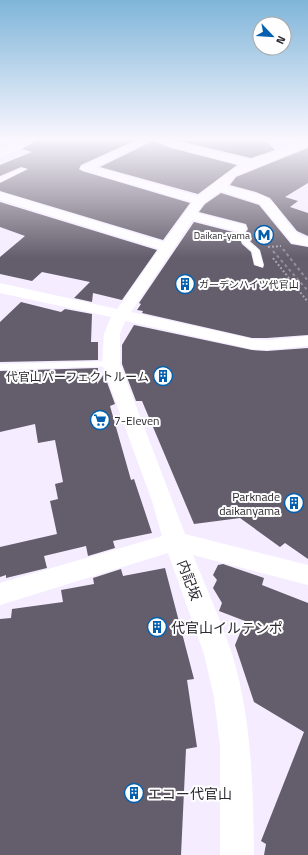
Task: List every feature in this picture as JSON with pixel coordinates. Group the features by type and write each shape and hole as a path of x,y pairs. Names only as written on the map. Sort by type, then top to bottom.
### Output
{"street":[{"path":"125,179 200,200"},
{"name":"内記坂","path":"226,179 219,187 200,200 188,215 135,296 115,323 112,334 111,364 163,501 176,541 218,654 228,697 235,746 237,855"},
{"path":"219,187 264,201 287,230 302,241"},
{"path":"0,196 166,247"},
{"path":"188,215 240,228"},
{"path":"0,288 252,344 267,345 308,341"},
{"path":"0,594 176,541 308,575"}],"lane":[{"path":"240,228 246,243 255,250 259,264"},
{"path":"0,367 111,364"}],"path":[{"path":"265,248 284,246"},
{"path":"271,255 308,302"}],"building":[{"path":"8,179 109,179 190,203 163,240 0,191 0,183"},
{"path":"143,179 218,179 198,194"},
{"path":"235,179 308,179 308,183 285,197 298,201 290,207 308,213 308,236 297,231 270,198 256,192 230,185"},
{"path":"221,193 259,205 291,244 308,247 308,335 252,338 142,313 143,311 137,310 141,304 139,303 194,222 237,233 242,244 251,252 254,265 263,268 264,265 260,250 250,241 246,232 248,229 246,224 199,212 205,204"},
{"path":"0,202 157,250 122,300 93,293 92,302 74,298 90,282 42,272 32,281 0,274 0,257 25,236 0,227"},
{"path":"21,302 61,312 65,309 92,314 91,342 98,342 98,360 0,362 0,322"},
{"path":"134,325 252,350 267,351 308,348 308,559 285,543 280,547 240,518 194,524 142,401 136,401 122,364 122,345"},
{"path":"98,368 97,384 104,374 115,404 110,406 131,480 134,479 152,533 113,541 115,548 88,556 86,546 44,556 47,568 6,578 6,575 0,577 0,547 57,534 50,501 58,499 55,484 63,482 55,440 38,443 35,424 0,432 0,371"},
{"path":"223,564 264,578 262,585 308,603 308,855 264,855 266,844 261,841 304,732 254,702 235,645 245,621 219,611 222,603 213,588 217,580 213,575 218,565"},
{"path":"165,568 194,679 187,680 197,747 186,749 181,855 0,855 0,619 11,618 12,609 63,602 61,590 94,584 93,578 121,569 123,576"}],"railway":[{"path":"283,249 308,281"},
{"path":"273,251 308,291"}],"place":[{"name":"Daikan-yama","path":"264,235"},
{"name":"ガーデンハイツ代官山","path":"185,284"},
{"name":"代官山パーフェクトルーム","path":"163,376"},
{"name":"7-Eleven","path":"100,420"},
{"name":"Parknade daikanyama","path":"294,503"},
{"name":"代官山イルテンポ","path":"157,627"},
{"name":"エコー代官山","path":"134,793"}]}
